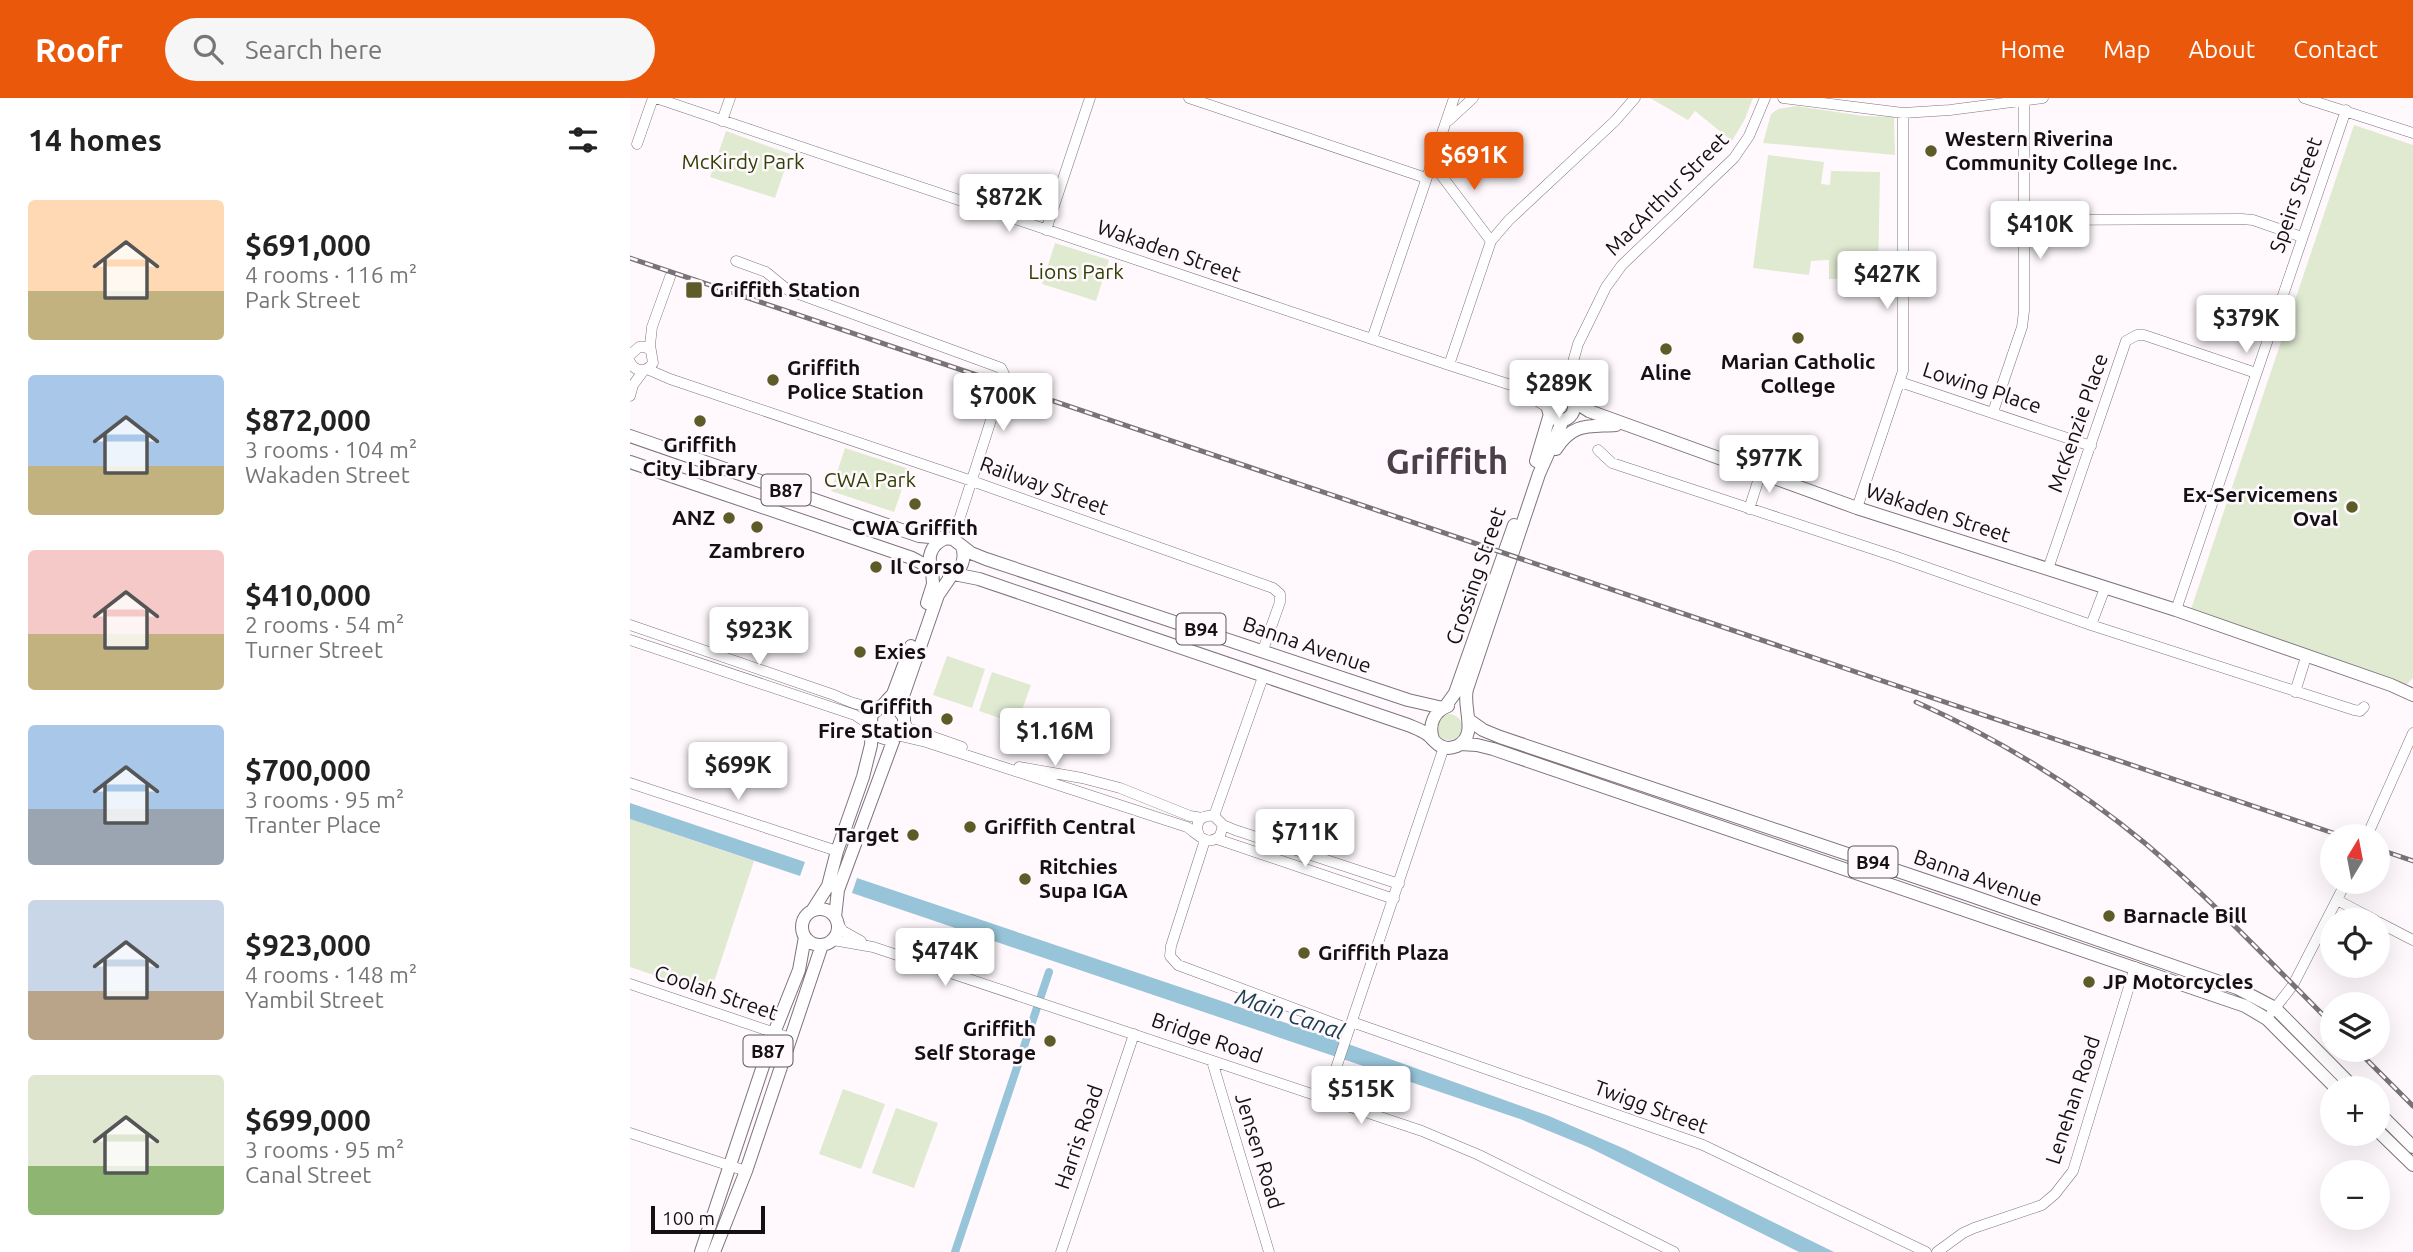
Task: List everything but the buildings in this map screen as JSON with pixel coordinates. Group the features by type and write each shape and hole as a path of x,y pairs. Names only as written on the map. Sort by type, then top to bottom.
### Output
{"main road":[{"name":"Wakaden Street","path":"1640,430 1598,420 1555,419 1557,402 1589,411 1857,508 2176,610 2413,695"},
{"name":"Crossing Street","path":"1444,707 1455,692 1557,402 1573,412 1565,419 1539,474 1467,689 1464,701 1468,717"},
{"name":"Crossing Street","path":"1539,474 1563,437 1590,426 1616,425"},
{"name":"Banna Avenue","path":"630,436 919,536 953,542 986,559 1408,700 1444,707"},
{"name":"B87","path":"630,462 912,558 939,575 953,575"},
{"name":"B87","path":"714,1252 746,1171 790,1038 827,942 838,929 833,888 839,869 896,736 903,727 901,705 938,595 963,562 953,542 932,548 931,592 893,694 872,714 871,745 863,777 837,851 839,869"},
{"name":"Banna Avenue","path":"953,575 979,579 1408,725 1433,739"},
{"path":"2413,695 2413,709"},
{"path":"881,705 894,706 904,719"},
{"name":"B94","path":"1444,707 1458,707 1468,717"},
{"path":"1433,739 1432,723 1437,712 1444,707"},
{"name":"Banna Avenue","path":"1468,717 1483,730 1500,737 2237,988 2271,1013"},
{"path":"1460,744 1467,734 1468,717"},
{"path":"871,728 884,738 896,736"},
{"name":"B94","path":"1433,739 1449,748 1460,744"},
{"name":"Banna Avenue","path":"1460,744 1493,749 2271,1013"},
{"name":"B87","path":"701,1252 774,1033 799,970 805,937 802,932 804,920 833,888"},
{"path":"812,911 827,911 836,920"},
{"path":"805,937 812,944 827,942"},
{"path":"2135,967 2139,953"},
{"name":"B94","path":"2271,1013 2326,1076"},
{"name":"B94","path":"2271,1013 2341,1076"},
{"path":"2390,1124 2413,1147"},
{"path":"2390,1143 2413,1165"}],"street":[{"name":"Wakaden Street","path":"655,98 1557,402"},
{"path":"637,144 655,98"},
{"path":"722,121 730,98"},
{"path":"1046,230 1090,98"},
{"path":"1189,98 1426,178"},
{"path":"1372,340 1454,98"},
{"path":"1446,123 1473,98"},
{"path":"1449,365 1491,241 1500,228 1615,121 1635,98"},
{"name":"MacArthur Street","path":"1557,402 1578,344 1606,287 1622,265 1734,158 1749,136 1765,98"},
{"path":"1783,98 1845,103 1903,113 1968,103 2043,98"},
{"path":"2305,98 2413,133"},
{"path":"1993,412 2022,327 2024,311 2024,100"},
{"name":"Speirs Street","path":"2176,610 2346,110"},
{"path":"1857,508 1903,371 1903,113"},
{"path":"1432,163 1491,241"},
{"path":"2025,220 2242,219 2253,220 2302,237"},
{"path":"736,261 766,272 788,290 1001,368 1005,376 953,542"},
{"path":"632,390 633,354 652,327 670,277"},
{"path":"632,390 645,370 652,365 652,327"},
{"name":"McKenzie Place","path":"2048,569 2126,341 2144,335 2256,373"},
{"path":"633,354 646,347 652,355"},
{"path":"633,354 637,370 645,370"},
{"name":"Railway Street","path":"652,355 667,371 698,387"},
{"name":"Railway Street","path":"645,370 972,481 1273,588 1280,594 1280,603 1263,650"},
{"name":"Lowing Place","path":"1900,382 2091,446"},
{"path":"1598,450 1612,463 1894,556 2091,625 2354,710 2360,711 2364,706"},
{"path":"1749,509 1761,472"},
{"path":"2091,625 2105,588"},
{"path":"630,625 853,704 870,707 881,705"},
{"path":"630,640 855,715 871,728"},
{"path":"717,669 722,656"},
{"path":"2295,692 2306,657"},
{"path":"1214,816 1263,677"},
{"path":"904,719 908,728 918,733 1023,768 1120,788 1190,816 1214,816"},
{"path":"896,736 926,742 1081,792 1187,827 1202,838 1217,839 1394,899"},
{"path":"2373,824 2412,739"},
{"path":"1326,1098 1444,747"},
{"path":"1038,769 1079,783 1081,792"},
{"path":"630,783 837,851"},
{"path":"1214,816 1223,825 1399,884"},
{"path":"1202,818 1197,828 1202,838"},
{"path":"1217,839 1222,833 1223,825"},
{"name":"Twigg Street","path":"1202,838 1171,946 1170,956 1173,961 1198,973 1350,1026 1703,1145 1926,1252"},
{"path":"2271,1013 2293,985 2340,894"},
{"path":"2337,900 2352,908"},
{"name":"Bridge Road","path":"836,920 843,931 873,947 1422,1131 1469,1150 1674,1252"},
{"path":"2390,928 2413,940"},
{"name":"Bridge Road","path":"827,942 873,947"},
{"name":"Lenehan Road","path":"1937,1252 1974,1228 2042,1205 2055,1194 2073,1171 2135,967"},
{"name":"Coolah Street","path":"630,984 790,1038"},
{"name":"Harris Road","path":"1060,1252 1135,1034"},
{"name":"Jensen Road","path":"1212,1061 1269,1252"},
{"path":"630,1133 746,1171"}],"green space":[{"path":"1650,98 1753,98 1732,141 1695,111 1688,120"},
{"path":"1796,106 1864,116 1894,117 1895,155 1763,143 1771,114 1778,109"},
{"path":"2354,125 2413,145 2413,678 2406,685 2189,615"},
{"name":"McKirdy Park","path":"726,131 790,154 775,198 710,177"},
{"path":"1768,155 1824,162 1821,184 1830,185 1831,171 1880,172 1878,279 1829,279 1829,260 1811,261 1809,275 1753,268"},
{"name":"Lions Park","path":"1055,243 1109,260 1096,301 1042,284"},
{"name":"CWA Park","path":"845,448 909,469 894,512 831,491"},
{"path":"947,656 985,669 972,708 933,695"},
{"path":"992,672 1031,685 1017,724 979,711"},
{"path":"1449,714 1458,718 1462,727 1458,736 1449,740 1440,736 1436,727 1440,718"},
{"path":"630,819 754,861 710,994 630,967"},
{"path":"843,1089 885,1104 861,1169 819,1154"},
{"path":"896,1108 938,1123 914,1188 872,1173"}],"water":[{"path":"630,803 805,862 800,876 630,819"},
{"path":"857,878 1337,1040 1549,1116 1625,1149 1834,1252 1799,1252 1588,1147 1520,1119 852,893"}],"waterway":[{"path":"955,1252 1049,972"}],"railway":[{"path":"630,258 2320,829"},
{"path":"1916,702 2036,765 2119,823 2194,887 2320,1012"},
{"path":"2390,853 2413,861"},
{"path":"2369,1062 2413,1106"}],"place":[{"name":"Western Riverina Community College Inc.","path":"1931,151"},
{"name":"Griffith Station","path":"694,290"},
{"name":"Marian Catholic College","path":"1798,338"},
{"name":"Aline","path":"1666,349"},
{"name":"Griffith Police Station","path":"773,380"},
{"name":"Griffith City Library","path":"700,421"},
{"name":"CWA Griffith","path":"915,504"},
{"name":"Ex-Servicemens Oval","path":"2352,507"},
{"name":"ANZ","path":"729,518"},
{"name":"Zambrero","path":"757,527"},
{"name":"Il Corso","path":"876,567"},
{"name":"Exies","path":"860,652"},
{"name":"Griffith Fire Station","path":"947,719"},
{"name":"Griffith Central","path":"970,827"},
{"name":"Target","path":"913,835"},
{"name":"Ritchies Supa IGA","path":"1025,879"},
{"name":"Barnacle Bill","path":"2109,916"},
{"name":"Griffith Plaza","path":"1304,953"},
{"name":"JP Motorcycles","path":"2089,982"},
{"name":"Griffith Self Storage","path":"1050,1041"}],"district":[{"name":"Griffith","path":"1447,462"}],"water label":[{"name":"Main Canal","path":"1290,1014"}]}
